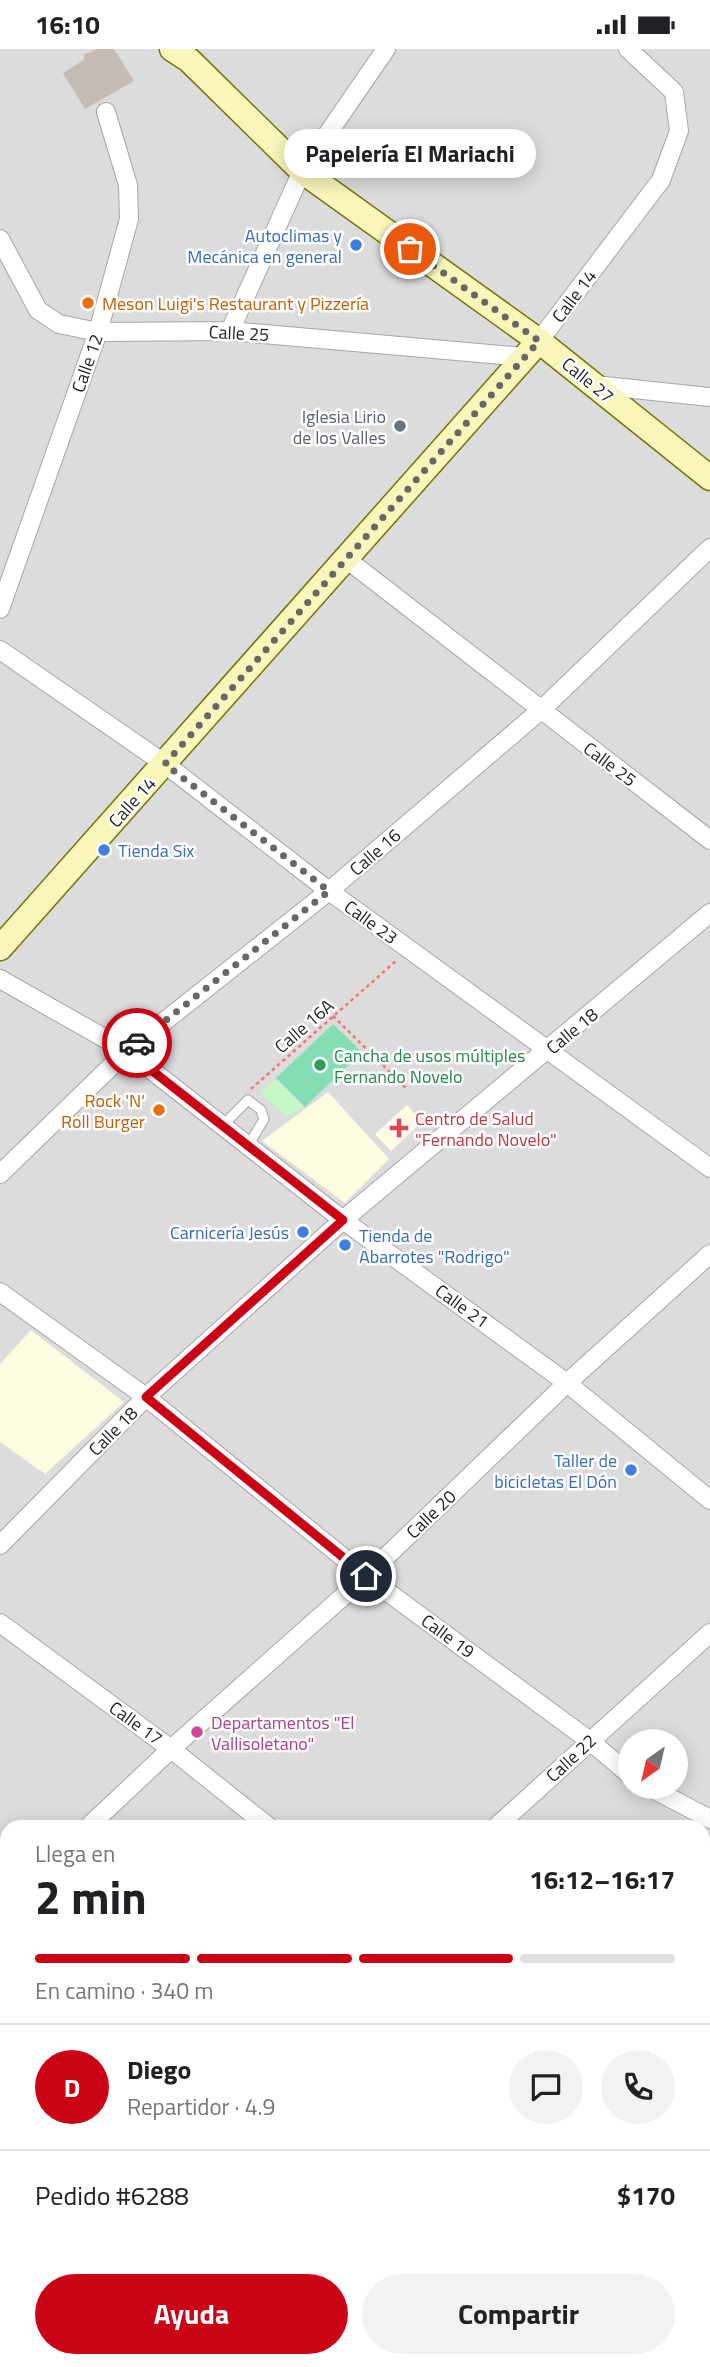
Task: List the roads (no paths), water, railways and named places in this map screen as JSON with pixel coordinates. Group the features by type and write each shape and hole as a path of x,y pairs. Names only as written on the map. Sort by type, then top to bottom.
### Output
{"street":[{"name":"Calle 27","path":"172,49 189,60 303,171 532,349 594,385 710,478"},
{"path":"230,331 303,171 386,49"},
{"name":"Calle 14","path":"0,948 532,349 662,180 679,131 674,92 628,49"},
{"name":"Calle 12","path":"0,609 98,332 129,219 128,185 106,112"},
{"name":"Calle 25","path":"0,239 38,310 59,324 98,332 230,331 532,349"},
{"path":"594,385 710,397"},
{"name":"Calle 16","path":"0,1174 127,1051 329,891 541,710 710,548"},
{"name":"Calle 25","path":"345,558 710,840"},
{"name":"Calle 23","path":"0,650 165,764 329,891 710,1168"},
{"name":"Calle 18","path":"0,1545 146,1397 343,1220 710,913"},
{"name":"Calle 21","path":"0,979 127,1051 343,1220 567,1383 710,1500"},
{"name":"Calle 20","path":"95,1820 171,1749 366,1576 567,1383 710,1254"},
{"name":"Calle 19","path":"0,1292 146,1397 366,1576 590,1741 618,1765"},
{"name":"Calle 17","path":"0,1623 171,1749 259,1820"},
{"name":"Calle 22","path":"504,1820 710,1633"},
{"path":"672,1799 710,1819"}],"lane":[{"path":"222,1126 248,1100 256,1106 264,1119 248,1146"}],"place":[{"name":"Autoclimas y Mecánica en general","path":"356,245"},
{"name":"Papelería El Mariachi","path":"410,249"},
{"name":"Meson Luigi's Restaurant y Pizzería","path":"88,303"},
{"name":"Iglesia Lirio de los Valles","path":"400,426"},
{"name":"Tienda Six","path":"104,850"},
{"name":"Cancha de usos múltiples Fernando Novelo","path":"320,1065"},
{"name":"Rock 'N' Roll Burger","path":"159,1110"},
{"name":"Centro de Salud \"Fernando Novelo\"","path":"399,1128"},
{"name":"Carnicería Jesús","path":"303,1232"},
{"name":"Tienda de Abarrotes \"Rodrigo\"","path":"345,1245"},
{"name":"Taller de bicicletas El Dón","path":"631,1470"},
{"name":"Departamentos \"El Vallisoletano\"","path":"197,1732"}]}
